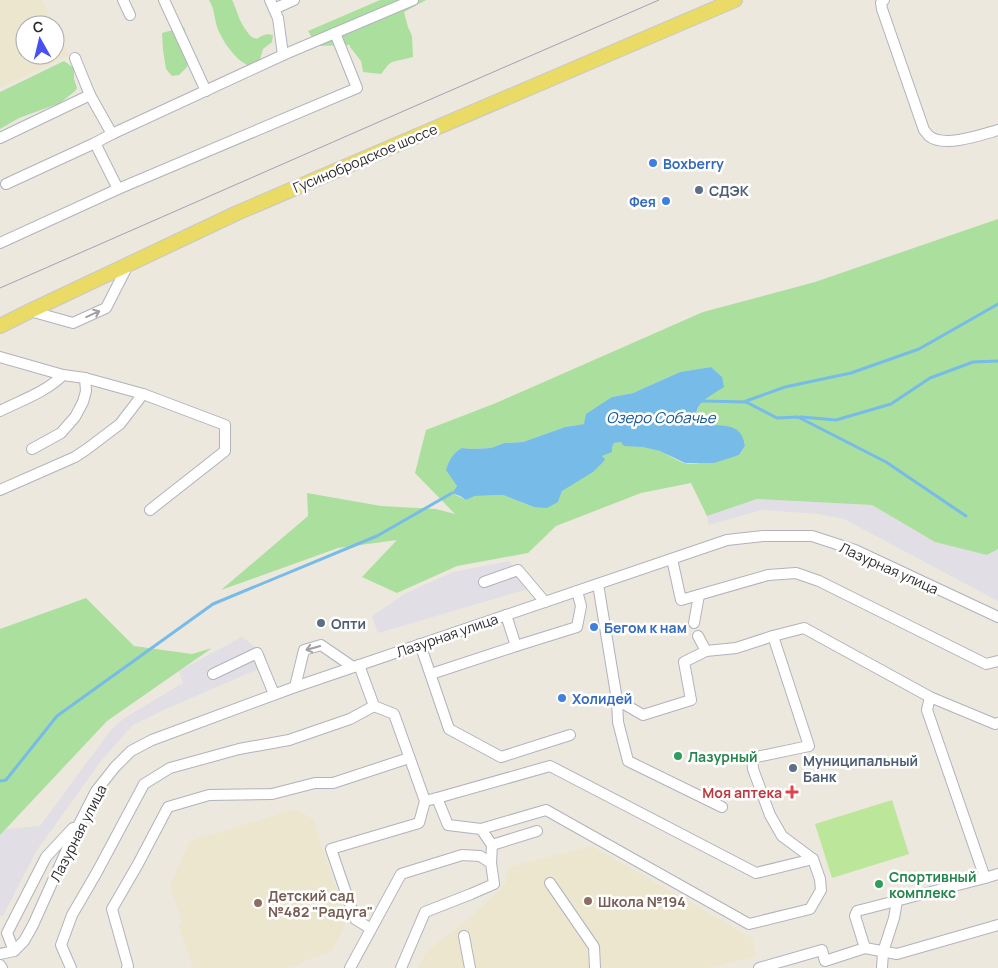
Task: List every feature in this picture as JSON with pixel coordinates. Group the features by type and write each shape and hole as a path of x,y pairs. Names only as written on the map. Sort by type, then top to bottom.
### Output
{"main road":[{"name":"Гусинобродское шоссе","path":"0,326 30,310 237,213 735,0"}],"street":[{"path":"124,0 130,16"},
{"path":"164,0 206,91"},
{"path":"283,55 278,18 272,5 294,0"},
{"path":"6,184 283,55 413,0"},
{"path":"884,0 881,3 882,9 924,130 930,137 945,141 956,140 998,130"},
{"path":"0,244 118,189 357,88 334,34"},
{"path":"76,58 90,95 112,134"},
{"path":"0,138 90,95"},
{"path":"95,143 118,189"},
{"path":"30,310 73,323 106,308 128,265"},
{"path":"0,357 63,375 85,378 143,394 224,425 224,451 150,510"},
{"path":"0,411 42,390 63,375"},
{"path":"32,449 61,433 75,417 83,402 86,391 85,378"},
{"path":"0,490 75,457 87,449 120,424 143,394"},
{"name":"Лазурная улица","path":"14,951 24,941 33,925 96,790 114,767 131,751 152,740 274,694 420,644 727,540 763,536 812,536 855,550 998,617"},
{"path":"672,559 681,600 768,576 796,573 819,581 986,664 998,661"},
{"path":"484,582 518,570 545,602"},
{"path":"598,584 617,700 618,722 628,761 722,807"},
{"path":"431,674 577,627 581,606 577,591"},
{"path":"694,623 699,595"},
{"path":"506,615 516,646"},
{"path":"617,700 643,715 691,700 684,662 706,651 736,648 804,628 930,697 994,724 998,723"},
{"path":"698,636 706,651"},
{"path":"436,798 448,825 481,830 546,810 749,924 810,909 821,890 820,880 813,859 782,836 770,815 753,769 752,758 809,746 772,636"},
{"path":"420,644 449,729 501,757 570,735"},
{"path":"295,687 304,650 321,645 356,666 374,706 394,714 424,801 419,823 331,849 354,919 371,929"},
{"path":"213,674 257,653 274,694"},
{"path":"930,697 927,710 985,878"},
{"path":"71,968 61,945 72,915 144,784 170,768 239,749 289,740 350,719 374,706"},
{"path":"127,968 112,909 168,807 209,795 272,794 315,783 333,783 410,758"},
{"path":"424,801 550,766 756,873 813,859"},
{"path":"0,954 14,951 7,933 46,857 82,818"},
{"path":"401,968 424,912 494,884 491,863 492,846 481,830"},
{"path":"492,846 537,831"},
{"path":"350,968 401,874 462,855 480,856 491,863"},
{"path":"865,948 855,913 998,874"},
{"path":"550,883 594,947 595,968"},
{"path":"882,968 883,952 894,918 897,901"},
{"path":"759,968 822,950 825,961 865,948 897,954 998,925"},
{"path":"464,936 470,968"}],"shaded area":[{"path":"0,0 42,0 49,15 15,15 15,65 48,65 0,88"},
{"path":"65,47 69,55 65,57"},
{"path":"757,499 872,505 935,542 987,555 998,549 998,601 844,519 819,514 761,510 709,525 707,516"},
{"path":"509,561 528,589 378,633 372,616 406,593 453,572"},
{"path":"242,637 266,655 263,667 133,725 101,761 37,850 3,916 0,916 0,834 7,829 40,826 110,731 123,719 183,683 179,671"},
{"name":"Детский сад №482 \"Радуга\"","path":"296,809 313,819 347,922 331,952 287,968 193,968 179,927 182,922 170,885 190,841"},
{"name":"Школа №194","path":"592,846 752,938 757,956 708,968 418,968 426,952 472,916 505,885 508,867"}],"green space":[{"path":"209,0 232,0 240,21 252,37 257,39 269,34 273,35 272,42 263,49 258,66 251,66 239,60 224,42"},
{"path":"380,0 426,0 404,12 412,36 413,57 392,62 381,74 363,72 361,61 350,45 317,46 308,31"},
{"path":"184,27 190,46 187,67 179,75 172,76 166,69 162,33"},
{"path":"65,62 74,68 74,79 77,88 75,91 60,103 19,118 0,129 0,92 56,65 65,65"},
{"path":"998,219 998,549 987,555 935,542 872,505 757,499 707,516 691,483 641,493 556,526 528,553 457,566 397,593 362,577 397,540 338,548 221,590 308,516 307,493 381,506 436,509 455,514 415,473 426,430 496,403 703,312 815,282","holes":["711,367 716,372 697,410 696,417 698,423 718,426 744,442 745,446 739,455 689,464 655,449 628,446 621,442 614,443 601,456 604,461 562,491 558,502 534,507 503,495 475,496 466,500 452,493 457,486 462,448 491,448 504,443 523,442 565,427 584,424 612,397 633,393 680,372"]},
{"path":"86,598 134,646 192,654 212,648 107,721 0,835 0,629"},
{"path":"892,800 909,854 832,878 815,824"}],"water":[{"name":"Озеро Собачье","path":"711,367 722,377 724,387 708,397 699,406 696,416 698,423 728,426 739,431 745,446 739,455 714,463 685,463 660,451 643,447 624,446 621,442 614,443 612,452 602,456 605,459 604,461 593,472 562,491 558,502 547,508 534,507 503,495 475,496 466,500 452,493 457,486 446,470 452,457 462,448 491,448 504,443 523,442 565,427 584,424 586,414 612,397 633,393 680,372"}],"waterway":[{"path":"746,401 785,387 851,373 919,349 998,304"},
{"path":"801,417 836,420 891,404 930,378 973,362 998,361"},
{"path":"702,401 746,402 777,418 798,417 886,462 966,516"},
{"path":"0,781 6,780 57,716 213,604 377,536 452,493"}],"tram line":[{"path":"0,288 659,0"}],"place":[{"name":"Boxberry","path":"653,163"},
{"name":"СДЭК","path":"699,190"},
{"name":"Фея","path":"666,201"},
{"name":"Опти","path":"321,623"},
{"name":"Бегом к нам","path":"594,627"},
{"name":"Холидей","path":"562,698"},
{"name":"Лазурный","path":"678,756"},
{"name":"Муниципальный Банк","path":"793,768"},
{"name":"Моя аптека","path":"792,792"},
{"name":"Спортивный комплекс","path":"879,884"},
{"name":"Школа №194","path":"588,901"},
{"name":"Детский сад №482 \"Радуга\"","path":"258,903"}]}
